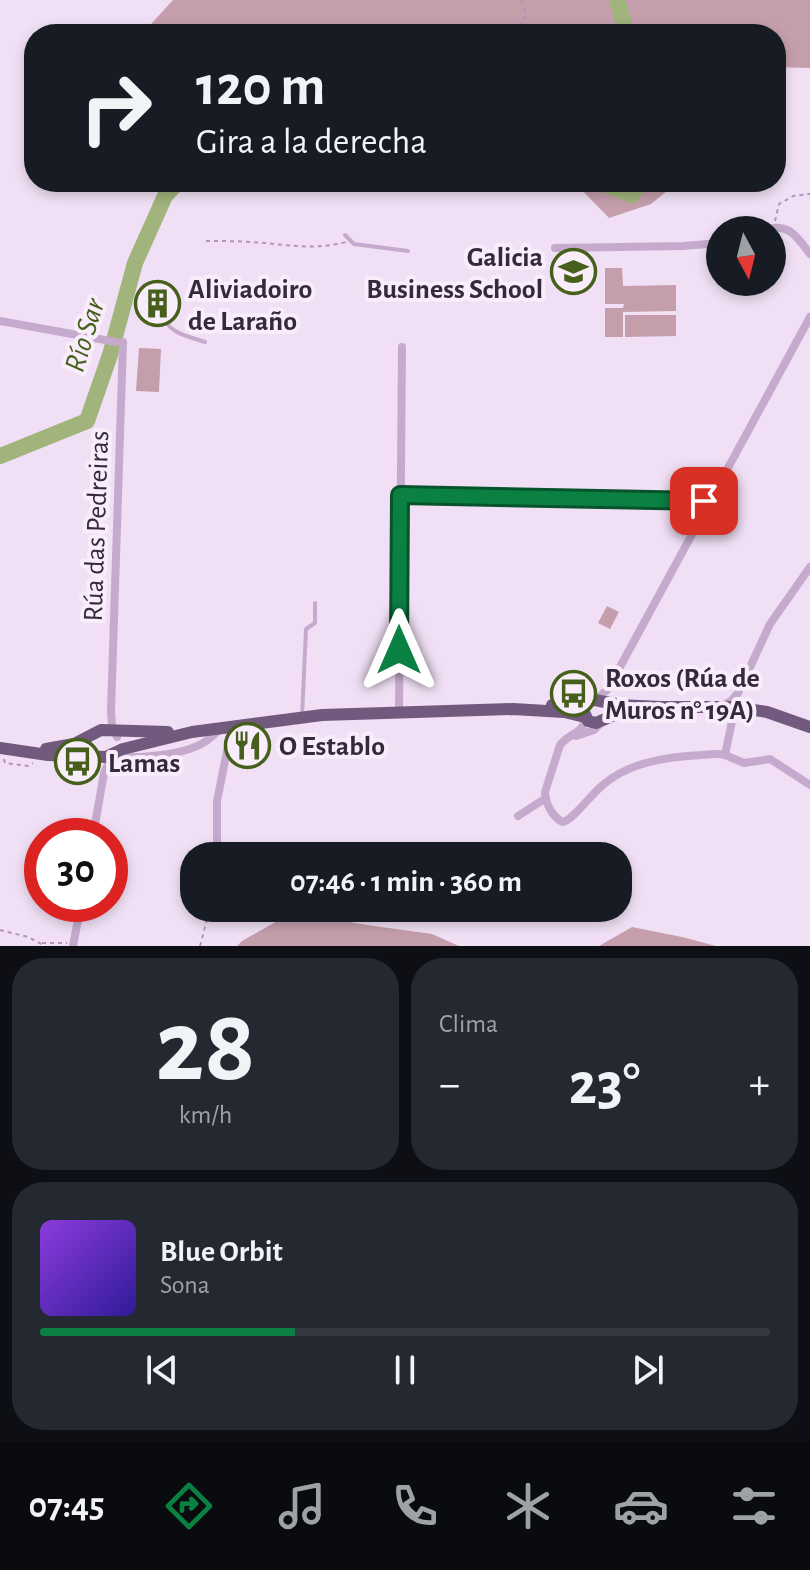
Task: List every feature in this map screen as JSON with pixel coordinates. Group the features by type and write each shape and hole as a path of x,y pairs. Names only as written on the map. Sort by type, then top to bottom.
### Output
{"main road":[{"path":"5,750 35,756 104,756 192,732 302,717 537,707 600,707 620,714 660,707 721,706 770,713 810,727"},
{"path":"586,718 585,707 600,707"},
{"path":"513,709 564,712 596,723 600,707"},
{"path":"5,750 67,746 109,732 192,732"},
{"path":"104,756 91,743 109,732"},
{"path":"104,756 118,745 109,732"}],"street":[{"path":"786,230 793,233 810,254"},
{"path":"555,248 706,244"},
{"path":"810,317 608,689 592,732 564,740 560,745 545,792 556,818 566,822 602,785 628,768 657,760 725,755 741,762 775,760 810,785"},
{"name":"Rúa das Pedreiras","path":"0,321 120,342 114,664 109,732"},
{"path":"399,712 402,347"},
{"path":"400,495 688,499 710,502"},
{"path":"721,706 738,693 770,624 810,567"},
{"path":"725,755 739,708 738,693"},
{"path":"109,732 111,711"},
{"path":"572,737 583,727 586,718"},
{"path":"96,818 104,756 146,756 181,750 203,743 227,727"},
{"path":"217,842 217,801 227,727"},
{"path":"518,816 546,798"},
{"path":"73,945 77,922"}],"lane":[{"path":"345,235 354,244 408,251"},
{"path":"162,312 171,329 205,342"},
{"path":"302,717 306,629 315,623 315,603"}],"path":[{"path":"521,0 526,13 522,24"},
{"path":"776,216 779,204 793,196 810,194"},
{"path":"206,241 253,242 298,248 351,241"},
{"path":"5,750 5,763 28,766 35,756"},
{"path":"200,946 206,922"},
{"path":"0,930 28,937 45,946"},
{"path":"40,943 73,945"}],"shaded area":[{"path":"173,0 810,0 810,68 786,67 786,24 151,24"},
{"path":"584,192 666,192 651,204 609,218"},
{"path":"605,268 622,268 623,286 676,285 676,311 623,312 623,337 605,337 605,308 623,308 624,304 605,304"},
{"path":"625,315 676,315 676,336 625,337"},
{"path":"139,348 161,349 159,392 136,391"},
{"path":"607,606 619,612 610,629 598,623"},
{"path":"275,922 350,922 432,934 459,946 237,946"},
{"path":"632,927 682,937 716,946 599,946"}],"waterway":[{"name":"Río Sar","path":"617,0 624,24"},
{"name":"Río Sar","path":"0,456 87,421 110,355 135,263 169,192"},
{"name":"Río Sar","path":"624,192 632,195 634,192"}],"place":[{"name":"Galicia Business School","path":"574,272"},
{"name":"Aliviadoiro de Laraño","path":"157,304"},
{"name":"Roxos (Rúa de Muros n° 19A)","path":"574,693"},
{"name":"O Establo","path":"248,745"},
{"name":"Lamas","path":"77,762"}],"route":[{"path":"399,650 400,495 704,501"}]}
